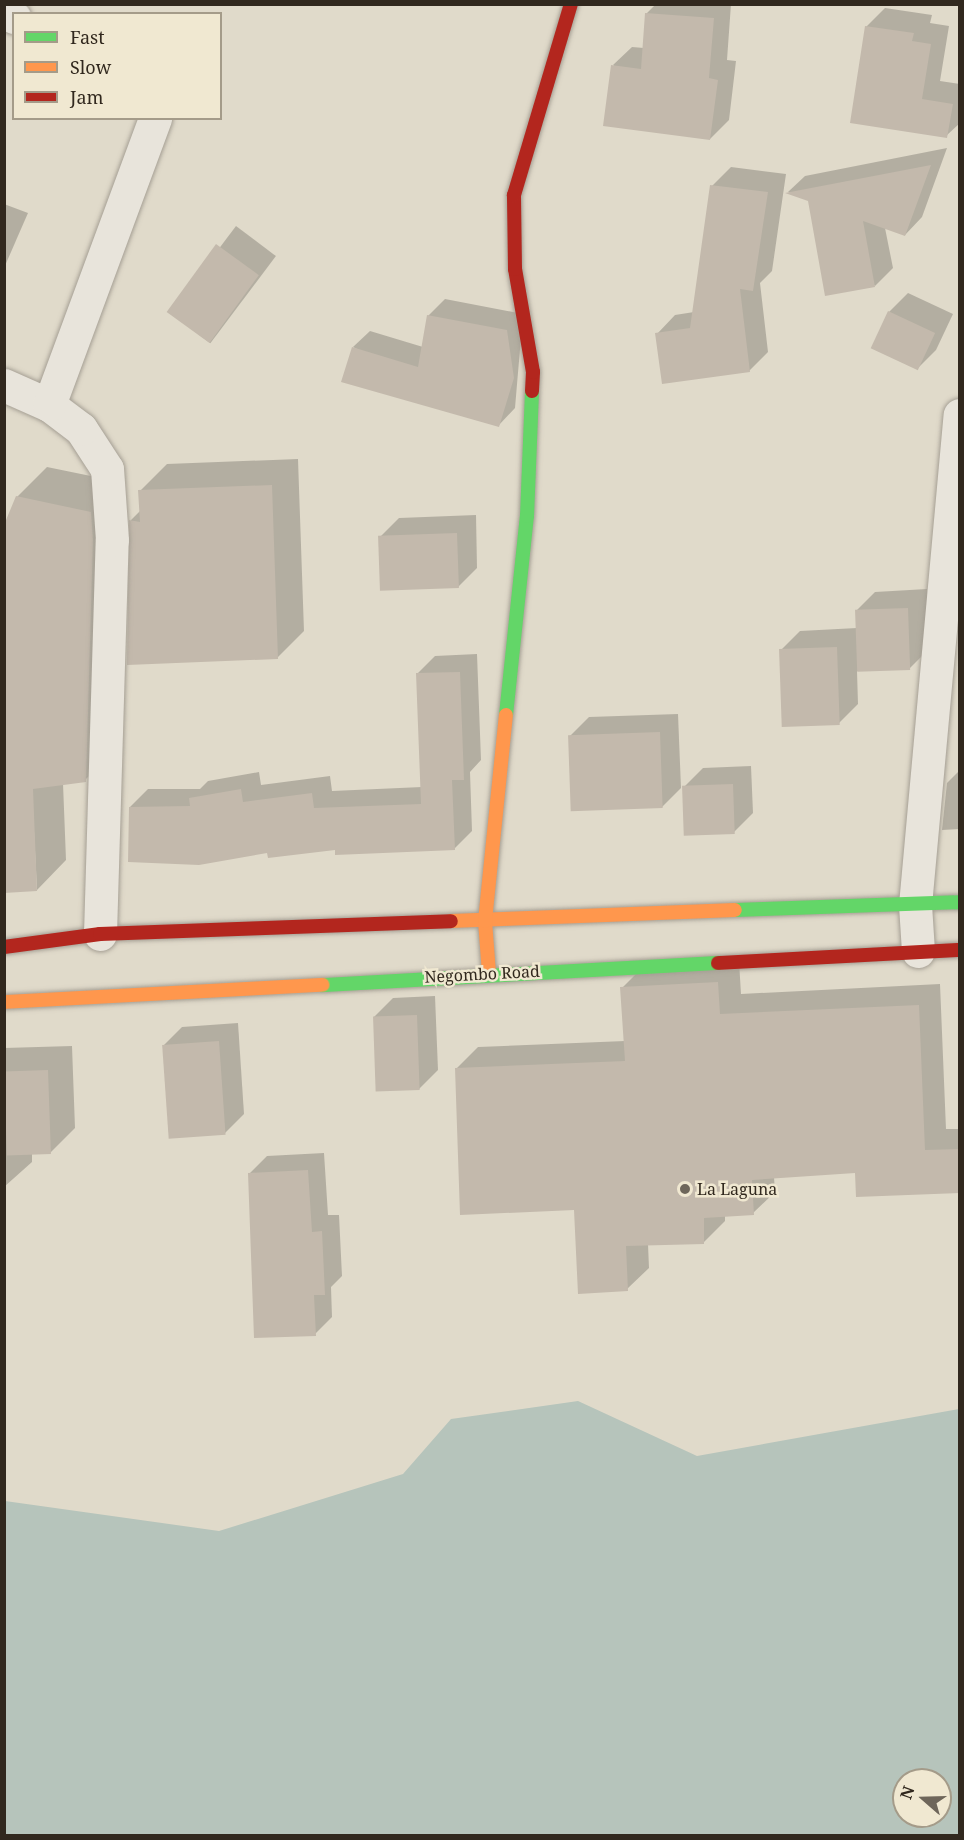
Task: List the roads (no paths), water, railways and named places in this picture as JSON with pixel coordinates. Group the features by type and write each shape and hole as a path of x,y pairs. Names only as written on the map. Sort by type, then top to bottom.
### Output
{"main road":[{"path":"489,973 485,921 526,516 533,372 515,269 514,195 571,4"},
{"path":"4,947 100,934 960,902"},
{"name":"Negombo Road","path":"4,1002 489,973 960,950"}],"street":[{"path":"49,405 154,120"},
{"path":"4,385 49,405 81,429 107,469 112,540 100,934"},
{"path":"918,951 915,905 960,415"}],"place":[{"name":"La Laguna","path":"685,1189"}]}
